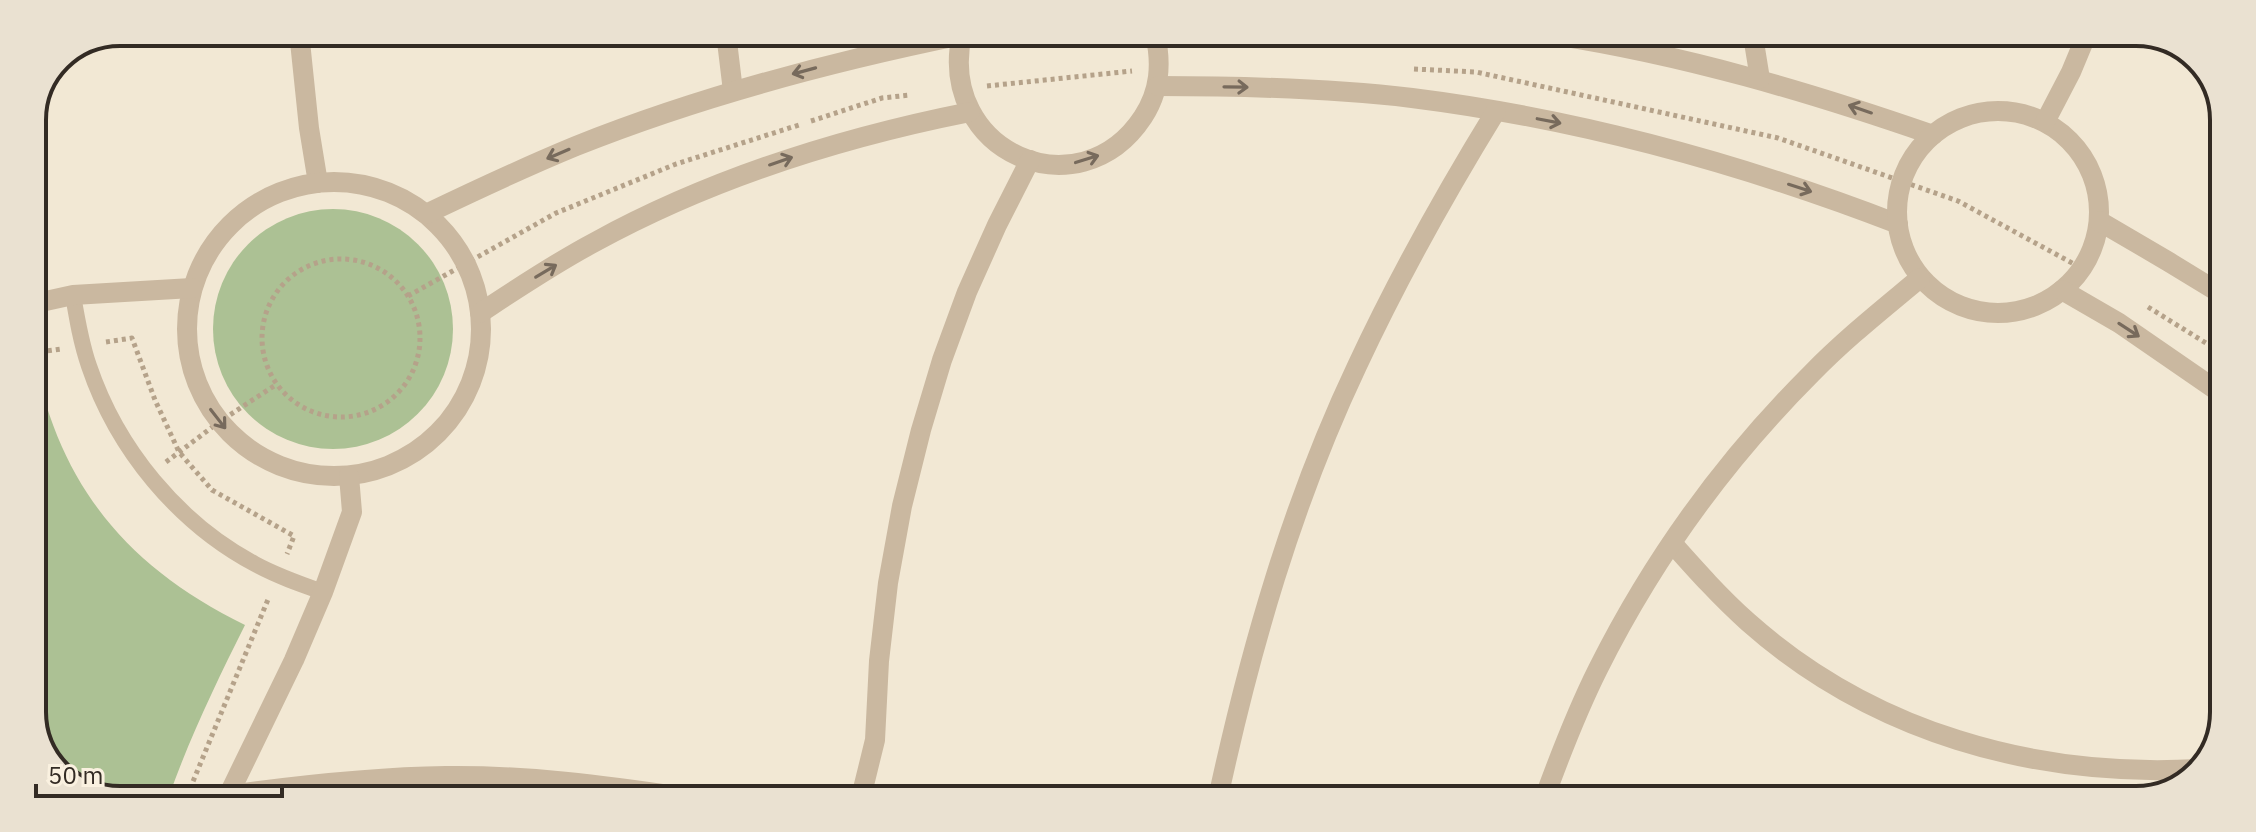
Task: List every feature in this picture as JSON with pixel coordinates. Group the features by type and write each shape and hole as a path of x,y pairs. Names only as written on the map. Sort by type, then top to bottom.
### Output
{"street":[{"path":"300,46 318,183"},
{"path":"728,46 733,91"},
{"path":"426,214 501,178 654,117 733,91 908,46"},
{"path":"960,46 961,89 970,112 981,128 1012,153 1050,164 1069,164 1107,152 1137,126 1148,110 1159,78 1156,46"},
{"path":"1612,46 1760,79 1933,135"},
{"path":"1755,46 1760,79"},
{"path":"2045,122 2082,46"},
{"path":"1159,78 1411,98 1578,126 1740,168 1898,224"},
{"path":"1221,786 1255,645 1317,459 1355,369 1398,281 1445,194 1496,111"},
{"path":"480,313 596,241 718,184 842,141 970,112"},
{"path":"2007,112 2045,122 2076,147 2094,182 2099,221 2088,259 2062,290 2028,309 1989,313 1969,310 1951,302 1920,278 1902,243 1897,204 1902,181 1914,158 1933,135 1968,116 2007,112"},
{"path":"864,786 875,740 879,661 888,583 902,506 921,430 967,292 1030,160"},
{"path":"347,182 375,187 402,198 426,214 447,234 466,264 480,313 478,363 464,397 448,421 428,442 404,459 377,470 349,476 320,476 292,471 265,460 241,445 204,400 193,374 187,346 187,317 192,288 203,261 219,237 239,216 263,200 290,188 318,183 347,182"},
{"path":"2099,221 2210,287"},
{"path":"1549,786 1598,669 1633,604 1715,483 1761,427 1832,354 1920,278"},
{"path":"46,301 73,295 192,288"},
{"path":"2062,290 2152,345 2210,386"},
{"path":"232,786 294,660 323,592 352,512 349,476"},
{"path":"1672,543 1709,585 1749,623 1793,657 1890,714 1941,735 2047,763 2141,771 2182,770"},
{"path":"305,786 374,778 448,776 521,778 612,786"}],"lane":[{"path":"73,295 79,331 103,401 120,433 149,475 191,519 221,543 287,580 323,592"}],"path":[{"path":"1413,69 1476,72 1778,138 1958,201 2081,268"},
{"path":"961,89 1090,74 1159,78"},
{"path":"408,296 556,213 676,164 882,98 914,95"},
{"path":"345,258 370,264 392,277 408,296 418,321 419,348 411,374 395,395 373,410 347,417 320,414 296,403 277,384 265,362 262,336 266,311 279,289 297,272 320,261 345,258"},
{"path":"2147,307 2210,346"},
{"path":"149,475 219,422 277,384"}],"green space":[{"path":"333,209 356,211 379,218 400,229 418,244 433,262 444,283 451,306 451,352 444,375 433,396 418,414 400,429 379,440 356,447 333,449 310,447 287,440 266,429 248,414 233,396 222,375 215,352 213,329 215,306 222,283 233,262 248,244 266,229 287,218 310,211"},
{"path":"46,403 58,438 78,478 102,514 130,546 164,575 245,625 173,786 106,785 75,771 61,757 52,740 46,717"}]}
